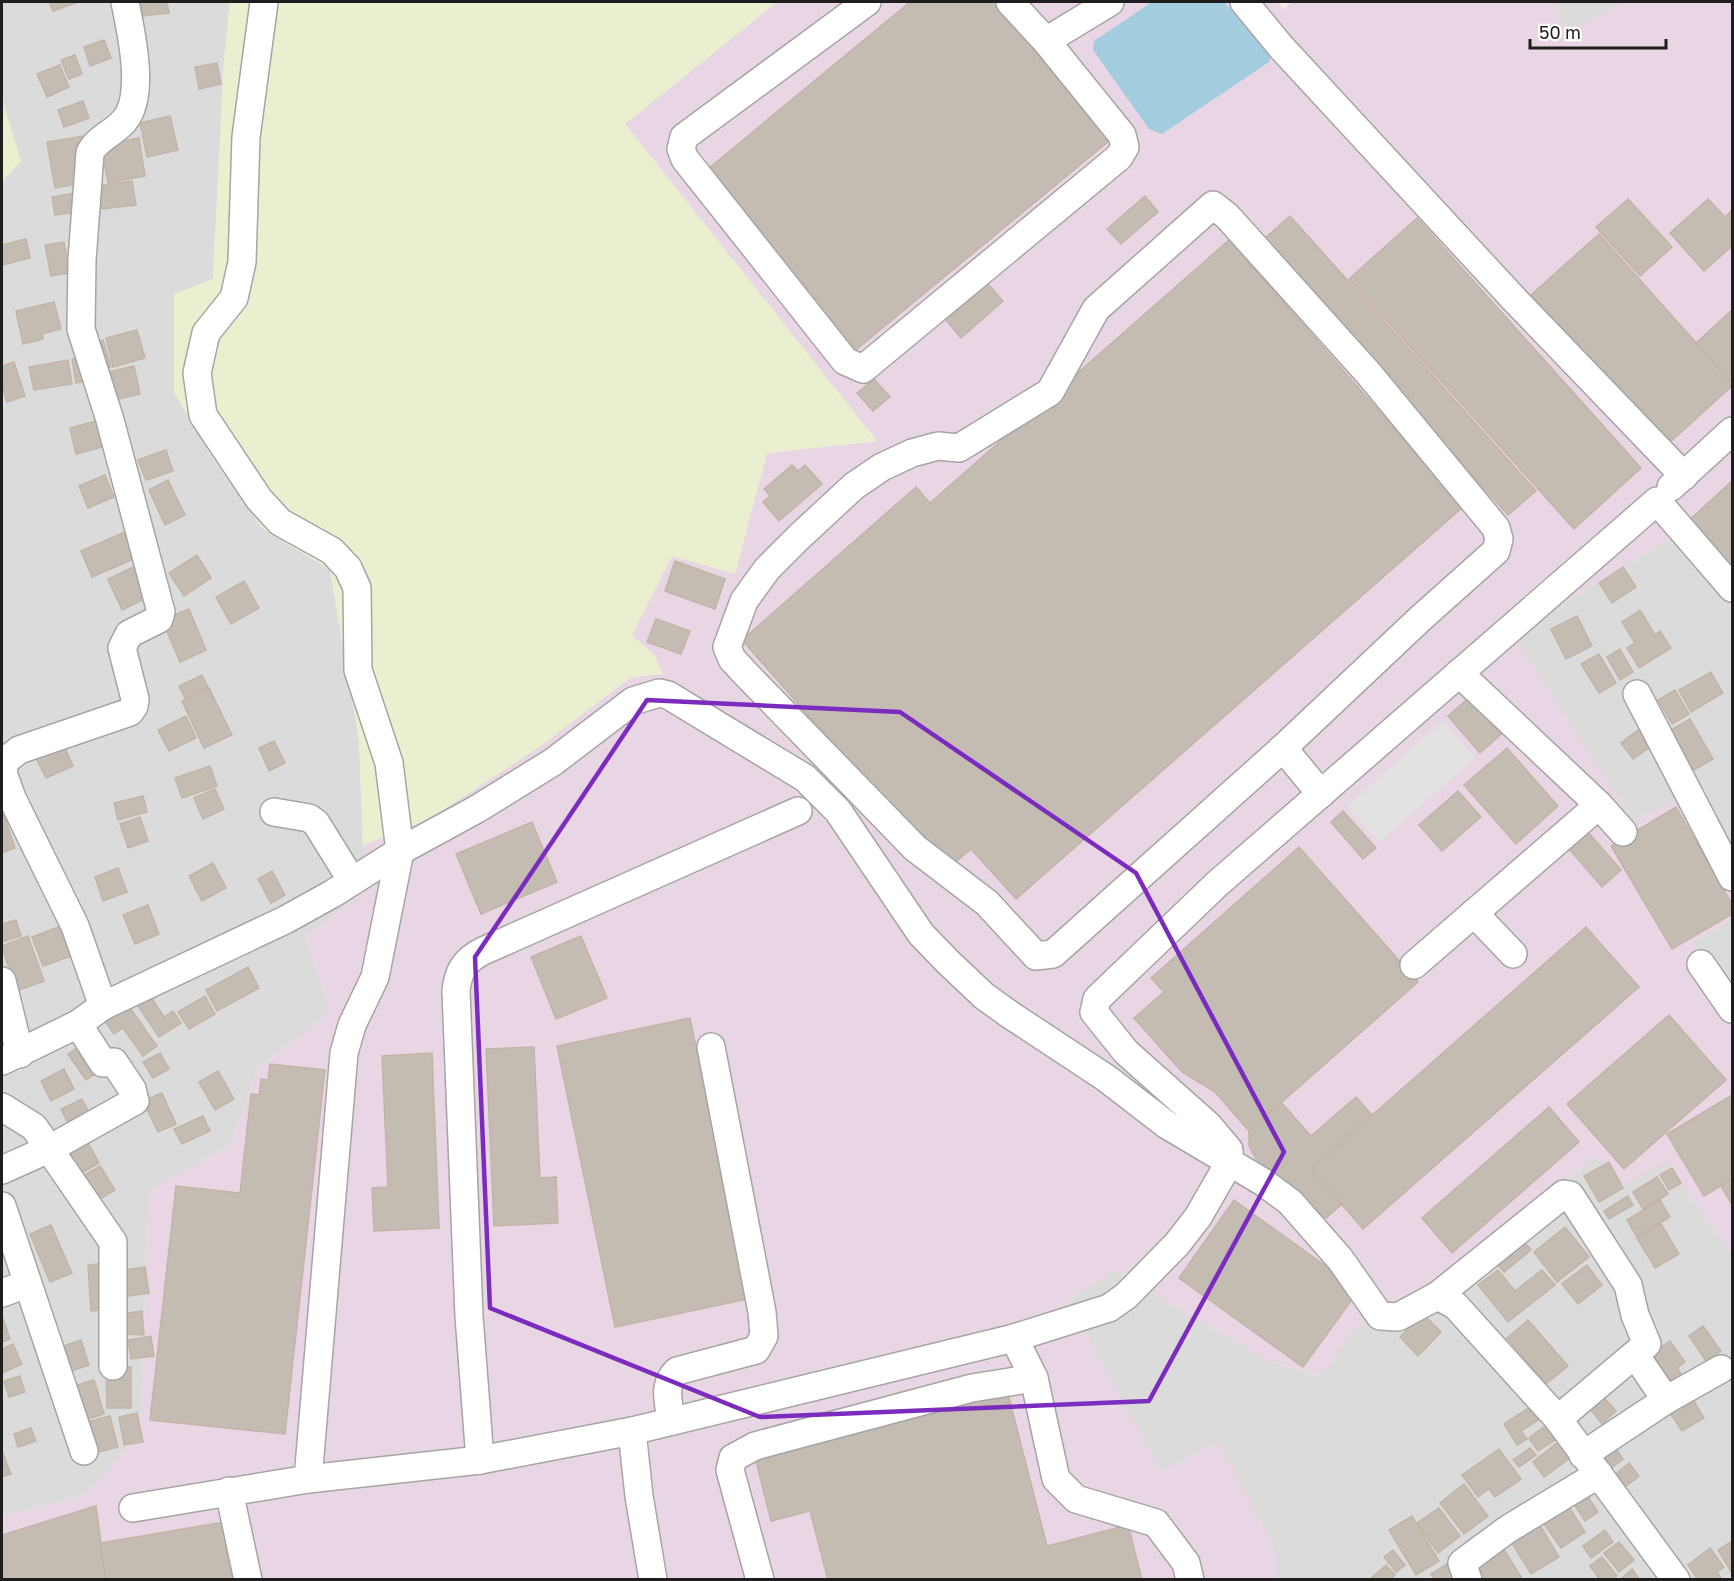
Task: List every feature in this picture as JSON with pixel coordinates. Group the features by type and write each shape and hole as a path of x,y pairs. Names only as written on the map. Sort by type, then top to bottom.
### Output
{"street":[{"path":"104,1006 75,926 21,819 3,773 5,760 18,750 130,712 135,699 122,648 129,634 159,619 161,612 110,420 81,329 82,260 90,153 92,148 124,122 131,110 135,79 134,54 125,2"},
{"path":"264,2 246,137 242,262 234,298 206,333 197,373 203,415 259,499 280,522 332,550 348,568 357,588 358,670 389,763 400,851 375,977 352,1025 344,1053 308,1479"},
{"path":"867,2 684,137 681,149 685,159 846,361 863,369 1119,157 1125,147 1122,135 1046,41 1010,2"},
{"path":"1046,41 1110,2"},
{"path":"1244,2 1281,46 1513,298 1684,476"},
{"path":"1213,205 1227,216 1369,374 1496,528 1499,538 1496,551 1283,748 1053,954 1036,956 987,903 915,848 744,672 732,659 728,647 744,601 767,569 854,486 882,467 912,453 938,446 959,448 1050,392 1096,309 1213,205"},
{"path":"133,1508 308,1479 480,1460 632,1431 1014,1338 1109,1308 1126,1296 1177,1244 1198,1217 1229,1163 1229,1150 1216,1134 1126,1052 1094,1012 1097,999 1217,884 1657,501 1732,431"},
{"path":"1657,501 1732,588"},
{"path":"1459,673 1599,805 1623,832"},
{"path":"2,981 11,1058 78,1024 104,1006 285,920 400,851 477,809 553,762 633,701 658,693 668,695 805,778 838,811 921,933 984,996 1106,1078 1167,1125 1276,1191 1300,1211 1340,1259 1380,1316 1398,1317 1437,1296 1567,1193 1628,1285 1635,1315 1647,1341 1645,1348 1636,1356 1558,1419"},
{"path":"1637,694 1732,877"},
{"path":"1283,748 1321,794"},
{"path":"1414,965 1599,805"},
{"path":"480,1460 469,1316 456,990 462,967 470,958 483,951 798,811"},
{"path":"274,812 309,818 316,823 352,881"},
{"path":"1474,913 1513,954"},
{"path":"1701,964 1732,1009"},
{"path":"2,1170 51,1148 135,1101 132,1089 114,1062 103,1064 78,1024"},
{"path":"671,1421 667,1384 677,1371 756,1350 764,1336 762,1312 711,1047"},
{"path":"2,1107 34,1127 51,1148 113,1242 113,1366"},
{"path":"2,1206 14,1288 84,1451"},
{"path":"1437,1296 1455,1305 1558,1419 1676,1580"},
{"path":"1014,1338 1034,1378 1056,1479 1076,1499 1156,1523 1186,1563 1190,1580"},
{"path":"1636,1356 1666,1400"},
{"path":"1468,1580 1462,1566 1463,1561 1591,1465 1666,1400 1721,1369"},
{"path":"760,1580 730,1470 730,1463 741,1451 972,1388 1034,1378"},
{"path":"632,1431 653,1580"},
{"path":"229,1491 248,1580"}],"highlighted area":[{"path":"647,700 900,712 1136,873 1284,1152 1149,1401 760,1417 490,1308 475,957"}],"shaded area":[{"path":"2,2 230,2 224,60 213,279 174,392 216,462 263,529 330,570 359,740 363,845 371,886 306,937 330,1012 257,1070 231,1145 149,1191 140,1432 86,1495 2,1516"},
{"path":"777,2 1277,2 1283,9 1292,2 1551,2 1568,30 1628,2 1732,2 1732,608 1676,535 1513,633 1633,821 1678,800 1732,895 1732,920 1692,941 1732,1001 1732,1254 1666,1162 1621,1186 1596,1157 1405,1309 1391,1306 1363,1320 1320,1376 1268,1361 1114,1270 1068,1301 1161,1471 1219,1441 1275,1550 1276,1579 2,1579 2,1516 86,1495 140,1432 149,1191 231,1145 257,1070 330,1012 306,937 371,886 363,845 429,819 542,745 631,677 662,674 654,655 631,636 672,556 735,573 767,453 877,441 625,124"},
{"path":"1551,2 1628,2 1568,30"},
{"path":"1677,535 1732,608 1732,895 1678,800 1633,821 1512,633"},
{"path":"1443,721 1475,758 1379,842 1347,806"},
{"path":"1732,920 1732,1001 1691,941"},
{"path":"1596,1157 1666,1162 1732,1254 1732,1579 1276,1579 1275,1550 1218,1442 1161,1472 1068,1301 1114,1270 1268,1361 1319,1376 1363,1320 1391,1306 1405,1309"}],"green space":[{"path":"230,2 777,2 625,124 877,441 767,453 735,574 672,556 632,635 654,655 663,674 631,677 542,745 429,819 363,845 359,740 330,570 263,529 216,462 174,392 174,294 213,279 224,60"},
{"path":"2,98 21,161 2,182"}],"water":[{"path":"1152,2 1224,2 1271,54 1269,62 1162,134 1149,129 1093,50 1094,41"}],"building":[{"path":"49,2 78,2 53,11"},
{"path":"140,2 167,2 169,13 142,16"},
{"path":"910,2 994,2 1109,141 852,353 703,173"},
{"path":"104,40 111,58 90,66 84,47"},
{"path":"75,55 82,74 69,79 61,60"},
{"path":"217,63 221,84 199,89 195,67"},
{"path":"60,65 69,87 47,97 37,74"},
{"path":"83,101 89,118 64,127 58,110"},
{"path":"170,116 178,150 147,157 140,123"},
{"path":"83,136 85,153 80,172 75,173 77,184 55,188 47,142"},
{"path":"139,138 145,176 108,183 101,145"},
{"path":"132,181 136,205 102,209 99,186"},
{"path":"80,192 83,211 55,215 52,197"},
{"path":"1145,196 1158,212 1121,244 1107,229"},
{"path":"1628,199 1672,247 1640,276 1596,227"},
{"path":"1708,199 1725,217 1732,210 1732,246 1704,271 1670,233"},
{"path":"1290,216 1536,491 1508,515 1262,241"},
{"path":"1417,218 1641,468 1574,529 1349,279"},
{"path":"1599,234 1732,383 1732,386 1666,446 1531,295"},
{"path":"26,239 30,258 2,265 2,245"},
{"path":"1229,240 1463,507 1016,899 971,849 945,871 742,640 916,487 930,503"},
{"path":"64,242 69,273 51,276 45,245"},
{"path":"988,284 1003,301 961,338 946,320"},
{"path":"54,302 61,329 42,334 43,339 23,344 16,311"},
{"path":"1732,310 1732,383 1696,343"},
{"path":"137,330 145,358 113,367 106,338"},
{"path":"103,340 111,367 102,369 94,343"},
{"path":"80,357 85,381 76,383 72,359"},
{"path":"68,360 72,384 34,390 29,367"},
{"path":"14,362 25,396 7,402 2,385 2,366"},
{"path":"134,366 140,394 114,400 108,372"},
{"path":"874,379 890,397 873,411 857,393"},
{"path":"100,420 106,446 76,454 70,428"},
{"path":"166,450 173,471 146,480 138,460"},
{"path":"792,465 798,471 805,465 822,484 779,521 763,502 770,496 764,489"},
{"path":"105,475 114,497 88,508 79,486"},
{"path":"168,480 185,515 165,525 149,490"},
{"path":"1732,481 1732,581 1683,526"},
{"path":"125,532 136,558 92,577 81,551"},
{"path":"197,555 211,578 184,596 169,573"},
{"path":"675,561 725,579 715,609 665,591"},
{"path":"133,567 147,598 122,610 108,579"},
{"path":"1623,567 1636,587 1612,603 1599,583"},
{"path":"244,581 259,608 231,624 216,597"},
{"path":"189,609 206,650 180,662 162,620"},
{"path":"1640,610 1655,635 1660,631 1671,648 1639,668 1627,648 1635,643 1622,622"},
{"path":"1577,616 1592,646 1566,659 1551,629"},
{"path":"656,619 690,631 681,654 647,642"},
{"path":"1620,649 1633,672 1620,680 1607,657"},
{"path":"1599,654 1616,683 1599,693 1581,664"},
{"path":"1711,672 1723,693 1691,712 1679,690"},
{"path":"202,675 208,687 185,698 179,686"},
{"path":"209,688 232,735 204,748 182,701"},
{"path":"1675,690 1689,714 1672,724 1658,700"},
{"path":"1473,694 1505,731 1480,753 1448,716"},
{"path":"186,716 196,738 169,751 158,730"},
{"path":"1690,719 1713,759 1694,770 1671,730"},
{"path":"1642,727 1654,744 1633,759 1621,743"},
{"path":"62,741 73,766 46,778 34,754"},
{"path":"274,741 285,763 269,771 259,748"},
{"path":"1507,748 1558,806 1516,844 1464,785"},
{"path":"210,766 217,786 182,798 175,778"},
{"path":"215,789 224,809 203,819 194,798"},
{"path":"1458,791 1481,817 1442,851 1419,825"},
{"path":"143,796 147,812 118,820 114,803"},
{"path":"1676,807 1732,904 1732,914 1672,949 1611,846"},
{"path":"1343,811 1376,848 1363,859 1331,822"},
{"path":"4,815 15,848 2,853 2,816"},
{"path":"140,817 148,841 128,848 120,824"},
{"path":"532,822 557,882 481,914 456,854"},
{"path":"1588,832 1621,870 1602,887 1569,849"},
{"path":"1299,847 1418,982 1249,1131 1215,1092 1182,1072 1134,1018 1164,992 1151,978"},
{"path":"213,863 226,888 202,901 189,876"},
{"path":"118,868 127,892 103,901 95,877"},
{"path":"272,871 285,895 271,903 258,879"},
{"path":"148,905 159,934 135,944 123,915"},
{"path":"16,920 21,936 2,942 2,924"},
{"path":"64,925 74,955 43,966 32,937"},
{"path":"1586,927 1639,987 1363,1229 1311,1169"},
{"path":"28,936 44,981 16,991 2,946"},
{"path":"581,936 607,998 556,1019 531,957"},
{"path":"248,967 259,988 217,1011 206,990"},
{"path":"205,996 215,1014 189,1029 178,1012"},
{"path":"151,997 164,1017 173,1011 181,1023 159,1037 138,1006"},
{"path":"125,1001 157,1046 143,1056 123,1028 114,1034 102,1017"},
{"path":"1669,1015 1726,1080 1624,1169 1567,1104"},
{"path":"690,1018 748,1299 615,1327 557,1046"},
{"path":"83,1044 101,1070 86,1080 68,1054"},
{"path":"534,1047 540,1178 556,1177 558,1223 494,1226 486,1049"},
{"path":"160,1053 169,1069 153,1078 143,1062"},
{"path":"432,1053 439,1228 374,1231 372,1188 388,1187 382,1056"},
{"path":"270,1064 325,1070 285,1434 150,1420 176,1186 240,1193 251,1094 259,1095 261,1079 268,1080"},
{"path":"64,1069 74,1089 51,1101 41,1081"},
{"path":"218,1071 234,1099 215,1110 199,1082"},
{"path":"162,1093 176,1124 158,1132 143,1101"},
{"path":"1732,1095 1732,1179 1704,1196 1667,1134"},
{"path":"1356,1097 1372,1115 1311,1169 1342,1204 1326,1218 1259,1164 1249,1146 1249,1131 1281,1102 1311,1136"},
{"path":"82,1099 91,1116 70,1127 61,1109"},
{"path":"1549,1107 1579,1142 1452,1253 1422,1218"},
{"path":"203,1116 210,1131 182,1144 174,1129"},
{"path":"87,1141 99,1163 80,1174 67,1153"},
{"path":"1609,1162 1623,1188 1599,1202 1584,1176"},
{"path":"100,1166 115,1190 98,1200 83,1176"},
{"path":"1672,1168 1681,1183 1669,1190 1660,1175"},
{"path":"1657,1177 1668,1194 1643,1209 1633,1192"},
{"path":"1732,1179 1732,1205 1721,1186"},
{"path":"1628,1196 1633,1205 1609,1219 1604,1211"},
{"path":"1234,1200 1359,1290 1303,1367 1179,1278"},
{"path":"1660,1200 1670,1217 1637,1237 1627,1220"},
{"path":"1661,1224 1679,1254 1655,1268 1637,1238"},
{"path":"51,1225 72,1273 50,1282 30,1234"},
{"path":"1565,1227 1589,1257 1557,1282 1534,1252"},
{"path":"1517,1233 1531,1250 1504,1272 1491,1255"},
{"path":"109,1263 112,1309 91,1311 88,1265"},
{"path":"1587,1265 1602,1285 1578,1304 1562,1284"},
{"path":"145,1267 149,1293 122,1297 118,1271"},
{"path":"1498,1270 1515,1291 1542,1270 1555,1285 1508,1322 1478,1285"},
{"path":"142,1311 144,1335 123,1334 120,1314"},
{"path":"1423,1314 1441,1332 1418,1356 1400,1337"},
{"path":"2,1316 10,1339 2,1342"},
{"path":"1528,1320 1568,1366 1546,1384 1507,1338"},
{"path":"1703,1326 1721,1351 1706,1361 1689,1336"},
{"path":"151,1336 154,1356 131,1359 128,1340"},
{"path":"81,1340 89,1365 60,1375 52,1350"},
{"path":"1670,1341 1685,1362 1677,1368 1683,1377 1670,1386 1648,1356"},
{"path":"13,1344 22,1364 2,1373 2,1349"},
{"path":"131,1367 131,1408 107,1408 106,1368"},
{"path":"20,1376 25,1392 9,1397 4,1381"},
{"path":"94,1380 104,1414 74,1423 64,1389"},
{"path":"1006,1386 1047,1546 1128,1525 1142,1580 828,1580 810,1511 771,1521 754,1453"},
{"path":"1688,1391 1704,1418 1682,1431 1666,1407"},
{"path":"1601,1394 1616,1411 1602,1424 1587,1405"},
{"path":"1530,1407 1538,1420 1521,1431 1527,1439 1517,1445 1504,1424"},
{"path":"137,1413 143,1442 124,1445 119,1417"},
{"path":"110,1416 118,1447 91,1454 83,1423"},
{"path":"1548,1424 1558,1438 1538,1451 1529,1438"},
{"path":"31,1428 36,1441 18,1447 14,1434"},
{"path":"1558,1442 1570,1458 1544,1477 1533,1462"},
{"path":"1614,1446 1623,1459 1606,1472 1596,1458"},
{"path":"1530,1448 1536,1455 1519,1467 1513,1460"},
{"path":"1499,1449 1521,1479 1495,1497 1489,1489 1478,1497 1462,1475"},
{"path":"2,1451 11,1474 2,1477"},
{"path":"1629,1463 1639,1476 1625,1487 1616,1474"},
{"path":"1464,1484 1488,1516 1464,1534 1440,1503"},
{"path":"1587,1495 1598,1512 1585,1521 1574,1504"},
{"path":"1567,1504 1585,1532 1561,1548 1542,1521"},
{"path":"96,1506 106,1580 2,1580 2,1535"},
{"path":"1439,1508 1460,1536 1438,1553 1417,1523"},
{"path":"1412,1516 1439,1561 1416,1575 1389,1530"},
{"path":"230,1521 239,1580 106,1580 100,1543"},
{"path":"1538,1522 1559,1557 1531,1574 1510,1540"},
{"path":"1605,1530 1613,1542 1591,1558 1583,1546"},
{"path":"1732,1541 1732,1573 1718,1550"},
{"path":"1619,1542 1634,1560 1619,1572 1604,1553"},
{"path":"1501,1545 1523,1580 1486,1580 1475,1561"},
{"path":"1710,1548 1724,1567 1717,1572 1722,1580 1698,1580 1688,1565"},
{"path":"1393,1550 1405,1565 1396,1572 1384,1557"},
{"path":"1602,1557 1617,1576 1613,1580 1600,1580 1590,1566"},
{"path":"1452,1561 1463,1580 1435,1580 1431,1574"},
{"path":"1386,1565 1395,1575 1390,1580 1369,1580"},
{"path":"1632,1569 1640,1580 1621,1580 1621,1579"}]}
